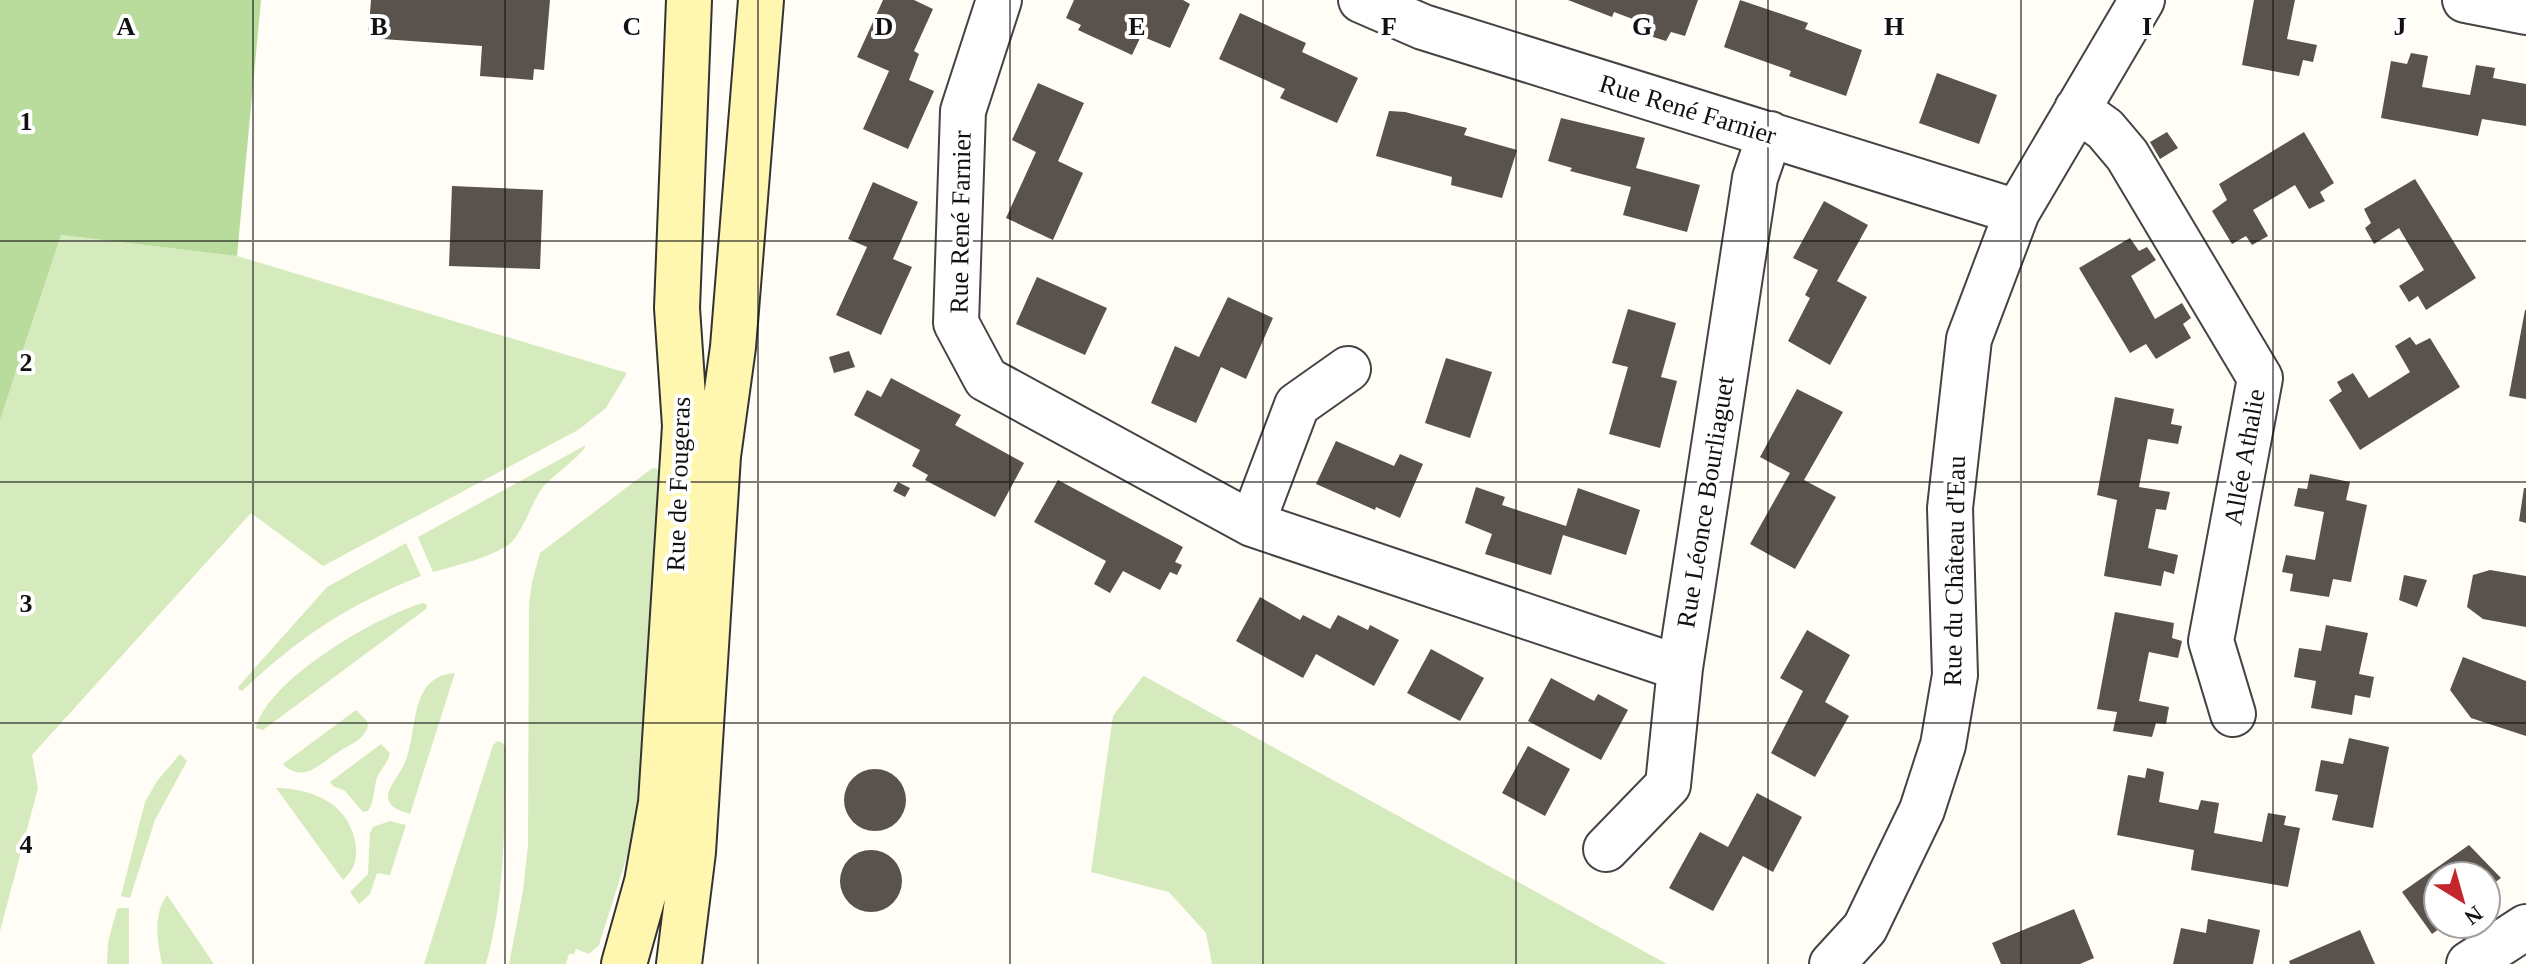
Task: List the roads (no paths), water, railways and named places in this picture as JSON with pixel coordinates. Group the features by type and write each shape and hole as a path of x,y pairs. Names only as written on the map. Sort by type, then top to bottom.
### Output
{"main road":[{"name":"Rue de Fougeras","path":"624,964 647,882 661,803 685,426 677,308 689,0"},
{"name":"Rue de Fougeras","path":"679,964 693,852 718,456 733,347 761,0"}],"street":[{"name":"Rue René Farnier","path":"999,0 963,111 956,323 986,379 1252,524 1680,668"},
{"name":"Rue René Farnier","path":"1361,0 1423,27 2017,212"},
{"name":"Rue du Château d'Eau","path":"1832,964 1865,928 1922,810 1943,745 1955,675 1950,508 1969,339 2017,212 2142,0"},
{"path":"2465,0 2526,12"},
{"name":"Allée Athalie","path":"2077,109 2105,129 2127,155 2260,378 2211,641 2233,714"},
{"name":"Rue Léonce Bourliaguet","path":"1606,849 1668,785 1680,668 1755,178 1770,134"},
{"path":"1252,524 1297,405 1348,369"},
{"path":"2469,964 2526,927"}]}
